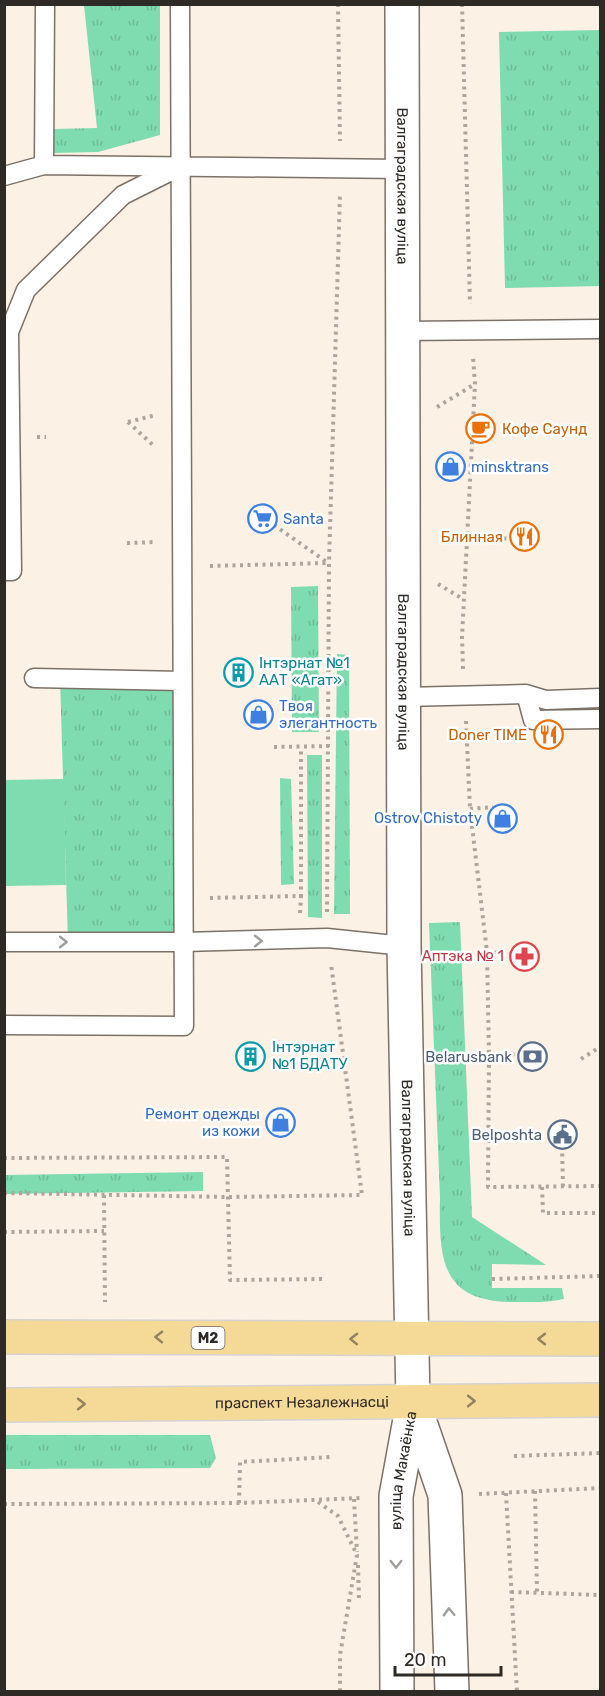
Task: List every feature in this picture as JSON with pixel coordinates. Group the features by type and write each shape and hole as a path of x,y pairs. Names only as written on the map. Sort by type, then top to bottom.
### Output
{"main road":[{"name":"Валгаградская вуліца","path":"402,4 404,946 413,1402"},
{"name":"М2","path":"4,1337 600,1339"},
{"name":"праспект Незалежнасці","path":"4,1405 600,1400"},
{"name":"вуліца Макаёнка","path":"397,1692 396,1496 413,1402"},
{"name":"вуліца Макаёнка","path":"413,1402 445,1495 452,1692"}],"lane":[{"path":"44,165 45,4"},
{"path":"4,1025 184,1026 180,4"},
{"path":"4,176 44,165 401,169"},
{"path":"4,571 12,571 8,475 9,332 26,290 123,195 179,167"},
{"path":"401,330 600,330"},
{"path":"34,678 182,681"},
{"path":"403,697 526,694 546,699 600,699"},
{"path":"526,694 533,720 600,719"},
{"path":"4,942 183,942 327,938 404,946"}],"path":[{"path":"4,1193 228,1197 362,1195 327,938 329,563 341,169 338,4"},
{"path":"462,4 471,331 475,384 462,637 470,809 487,952 488,1187 600,1186"},
{"path":"274,525 329,563"},
{"path":"466,536 513,539"},
{"path":"181,567 329,563"},
{"path":"274,747 329,746"},
{"path":"183,899 301,896 302,747"},
{"path":"470,809 493,807"},
{"path":"487,952 517,954"},
{"path":"581,1059 600,1047"},
{"path":"489,1055 520,1054"},
{"path":"562,1146 563,1186"},
{"path":"4,1158 227,1157 230,1280 325,1279"},
{"path":"542,1187 543,1214 600,1213"},
{"path":"104,1195 105,1337"},
{"path":"4,1232 104,1231"},
{"path":"492,1279 600,1276"},
{"path":"514,1456 600,1453"},
{"path":"239,1503 240,1462 332,1457"},
{"path":"479,1494 600,1488"},
{"path":"535,1491 537,1593"},
{"path":"506,1493 517,1692"},
{"path":"4,1504 239,1503 369,1497"},
{"path":"354,1499 359,1612"},
{"path":"318,1501 338,1516 357,1555 340,1655 340,1692"},
{"path":"511,1592 600,1595"}],"green space":[{"path":"84,5 160,5 160,135 98,152 54,153 53,129 97,128"},
{"path":"600,30 600,286 505,288 499,32"},
{"path":"318,586 319,732 292,732 291,587"},
{"path":"337,654 349,655 350,914 334,914"},
{"path":"60,679 182,681 183,942 68,942"},
{"path":"307,755 322,755 322,918 308,917"},
{"path":"280,778 291,779 294,884 281,885"},
{"path":"64,779 66,885 5,886 5,780"},
{"path":"460,922 472,1217 546,1265 492,1264 492,1288 562,1288 564,1299 545,1302 514,1302 490,1300 471,1294 458,1285 449,1273 443,1257 429,923"},
{"path":"203,1172 203,1191 5,1194 5,1175"},
{"path":"5,1435 210,1435 216,1458 210,1468 5,1469"}],"place":[{"name":"Кофе Саунд","path":"481,429"},
{"name":"minsktrans","path":"450,467"},
{"name":"Santa","path":"262,519"},
{"name":"Блинная","path":"524,537"},
{"name":"Інтэрнат №1 ААТ «Агат»","path":"238,672"},
{"name":"Твоя элегантность","path":"258,715"},
{"name":"Doner TIME","path":"548,735"},
{"name":"Ostrov Chistoty","path":"503,818"},
{"name":"Аптэка № 1","path":"525,956"},
{"name":"Інтэрнат №1 БДАТУ","path":"251,1056"},
{"name":"Belarusbank","path":"533,1057"},
{"name":"Ремонт одежды из кожи","path":"281,1123"},
{"name":"Belposhta","path":"563,1135"}]}
